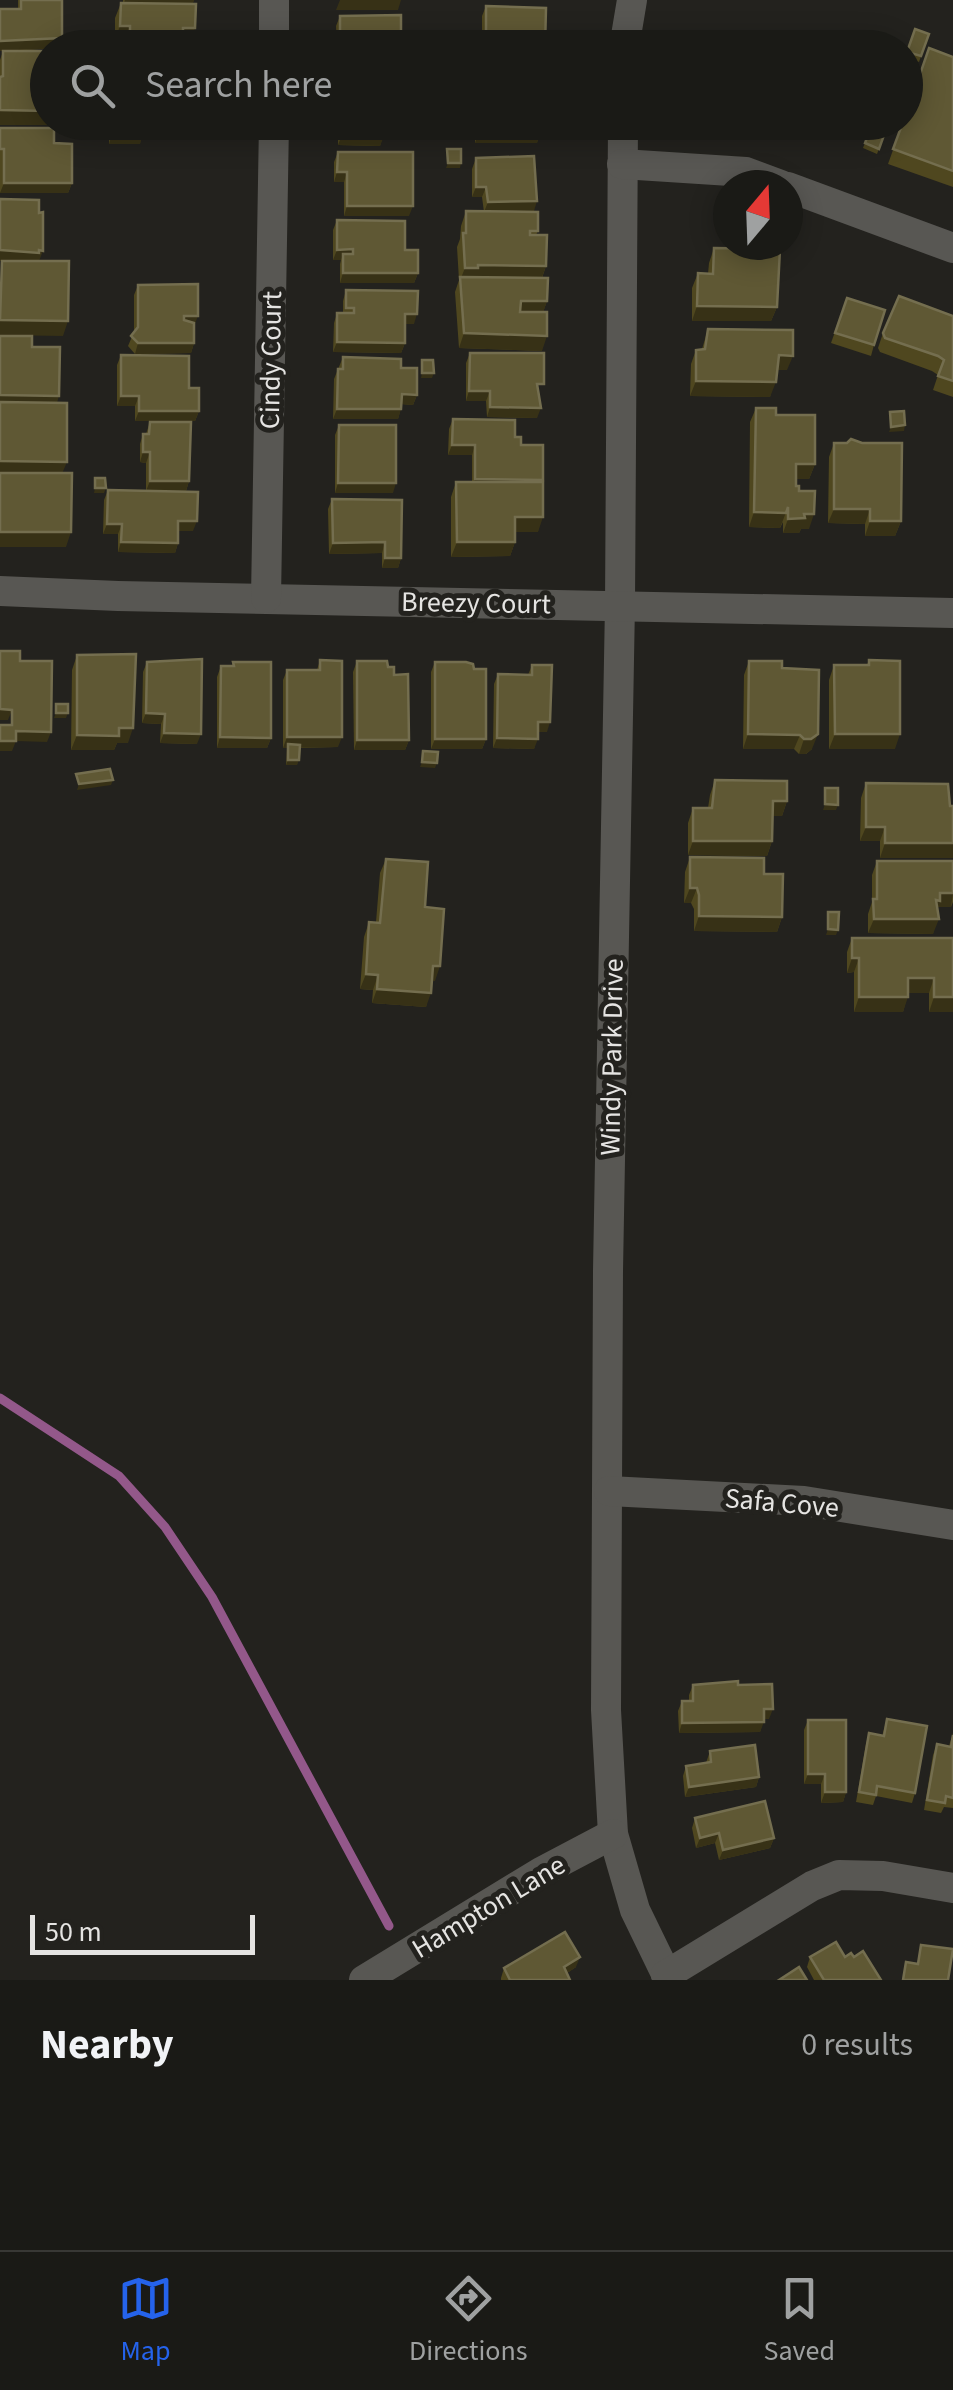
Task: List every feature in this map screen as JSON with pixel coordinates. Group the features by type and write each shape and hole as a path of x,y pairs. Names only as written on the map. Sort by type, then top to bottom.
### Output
{"street":[{"path":"274,0 274,30"},
{"path":"627,30 632,0"},
{"name":"Cindy Court","path":"266,598 274,140"},
{"name":"Windy Park Drive","path":"623,140 606,1710 614,1834 635,1910 668,1978"},
{"path":"622,164 715,170"},
{"path":"803,193 953,248"},
{"name":"Breezy Court","path":"0,591 953,613"},
{"name":"Safa Cove","path":"609,1491 804,1501 953,1525"},
{"name":"Hampton Lane","path":"364,1980 541,1872 614,1834"},
{"path":"668,1978 812,1886 839,1876 883,1876 953,1888"}],"building":[{"path":"21,0 62,0 62,30 30,30 30,40 0,41 0,9 21,9"},
{"path":"121,3 196,4 195,28 130,30 130,26 120,26"},
{"path":"486,6 546,8 545,30 486,30"},
{"path":"401,15 401,30 340,30 340,16"},
{"path":"929,48 953,57 953,171 893,149 896,140 923,140 923,65"},
{"path":"3,51 30,51 30,111 0,110"},
{"path":"0,128 30,128 30,140 72,144 72,183 4,183 4,149 0,149"},
{"path":"866,140 882,140 879,149 865,143"},
{"path":"447,149 461,149 461,163 448,163"},
{"path":"338,152 413,152 413,206 347,206 347,172 337,172"},
{"path":"534,156 537,201 488,202 486,187 476,187 476,158"},
{"path":"0,199 39,200 39,213 43,212 43,251 0,250"},
{"path":"466,211 538,212 538,231 530,231 530,235 547,235 546,266 465,268"},
{"path":"337,220 405,221 405,250 418,250 418,273 343,273 343,254 353,254 353,249 337,250"},
{"path":"714,260 779,260 777,307 697,306 698,273 713,274"},
{"path":"2,261 69,261 68,321 0,320"},
{"path":"460,277 548,278 547,301 521,301 520,312 547,312 547,336 464,333"},
{"path":"198,284 198,316 184,316 184,320 194,323 194,343 138,343 131,336 138,327 138,285"},
{"path":"346,290 418,291 417,314 405,314 405,343 337,342 337,313 354,313 354,308 346,308"},
{"path":"899,296 953,316 953,381 938,376 944,360 938,356 885,338 883,333"},
{"path":"847,298 885,310 874,345 835,333"},
{"path":"708,329 793,330 793,356 779,355 776,382 696,381 696,350 705,349"},
{"path":"0,336 32,336 32,347 60,347 59,396 0,395"},
{"path":"470,353 544,353 544,384 537,384 541,408 490,407 490,391 469,391"},
{"path":"121,355 189,356 189,388 199,388 199,411 139,411 139,396 121,396"},
{"path":"343,357 401,359 401,368 417,368 417,395 402,394 401,409 337,409 338,369 343,369"},
{"path":"422,360 433,360 434,373 422,373"},
{"path":"0,402 67,403 67,462 0,461"},
{"path":"756,408 776,408 776,415 815,415 815,464 796,464 799,491 815,491 814,514 788,519 788,507 786,513 754,512"},
{"path":"904,411 905,425 891,427 890,412"},
{"path":"453,419 515,420 515,437 521,437 521,445 543,445 543,480 475,479 475,445 452,445"},
{"path":"150,422 191,422 189,481 150,481 150,452 143,452 143,434 149,434"},
{"path":"339,425 396,425 396,483 338,483"},
{"path":"851,439 862,443 902,443 901,521 870,521 870,509 834,509 834,443"},
{"path":"0,473 72,473 71,532 0,532"},
{"path":"95,478 105,478 106,488 95,488"},
{"path":"456,482 543,482 543,517 515,517 515,542 457,542"},
{"path":"108,490 198,492 197,521 178,521 178,543 121,542 122,524 107,524"},
{"path":"332,499 402,500 401,558 385,558 385,542 333,543"},
{"path":"0,651 20,651 20,661 52,661 51,732 16,731 16,741 0,741 0,725 12,725 12,710 0,709"},
{"path":"136,654 133,728 119,728 119,736 77,735 77,655"},
{"path":"202,659 201,734 164,733 165,714 146,713 147,662"},
{"path":"320,660 342,661 342,737 287,737 287,670 320,670"},
{"path":"869,660 900,661 900,734 835,734 834,665 869,665"},
{"path":"357,661 387,661 388,667 394,667 394,675 408,674 409,740 357,740"},
{"path":"749,661 782,661 782,668 819,670 818,734 804,739 800,735 748,734"},
{"path":"233,662 271,662 271,738 220,737 221,666 234,666"},
{"path":"435,662 466,662 473,664 474,669 486,669 486,739 435,739"},
{"path":"532,665 552,665 550,722 538,722 538,739 497,738 498,674 532,675"},
{"path":"56,704 68,704 68,713 56,713"},
{"path":"288,744 300,745 299,760 288,760"},
{"path":"423,751 438,752 437,763 422,762"},
{"path":"110,769 113,780 79,784 76,774"},
{"path":"715,780 787,781 787,801 773,801 772,841 693,841 693,808 712,808"},
{"path":"866,783 948,784 953,806 953,843 885,843 885,827 866,827"},
{"path":"825,788 838,788 838,805 825,804"},
{"path":"690,857 764,858 764,874 783,874 782,917 699,916 697,888 690,888"},
{"path":"386,859 428,862 425,907 444,909 440,966 433,966 431,993 377,989 378,975 366,974 369,922 380,923"},
{"path":"877,861 953,861 953,893 940,893 940,901 936,900 939,919 874,919"},
{"path":"828,912 839,912 838,930 828,929"},
{"path":"852,938 953,938 953,997 934,997 934,978 908,978 908,997 859,997 859,958 852,958"},
{"path":"738,1681 738,1685 772,1684 773,1709 764,1709 764,1722 682,1723 682,1701 693,1701 693,1685"},
{"path":"887,1719 927,1726 915,1793 877,1786 876,1795 859,1792 869,1733 884,1736"},
{"path":"808,1720 846,1720 846,1792 825,1792 825,1774 808,1774"},
{"path":"953,1735 953,1798 946,1796 945,1803 927,1800 937,1744 951,1747"},
{"path":"755,1745 759,1777 689,1787 686,1766 711,1762 710,1751"},
{"path":"765,1801 774,1838 723,1850 719,1833 700,1838 695,1818"},
{"path":"565,1932 580,1957 564,1967 570,1980 510,1980 504,1968"},
{"path":"836,1942 845,1957 863,1951 881,1980 824,1980 810,1957"},
{"path":"921,1945 953,1949 948,1980 903,1980 906,1962 918,1964"},
{"path":"799,1967 807,1980 779,1980"}],"waterway":[{"path":"0,1398 119,1476 165,1527 212,1597 389,1926"}]}
